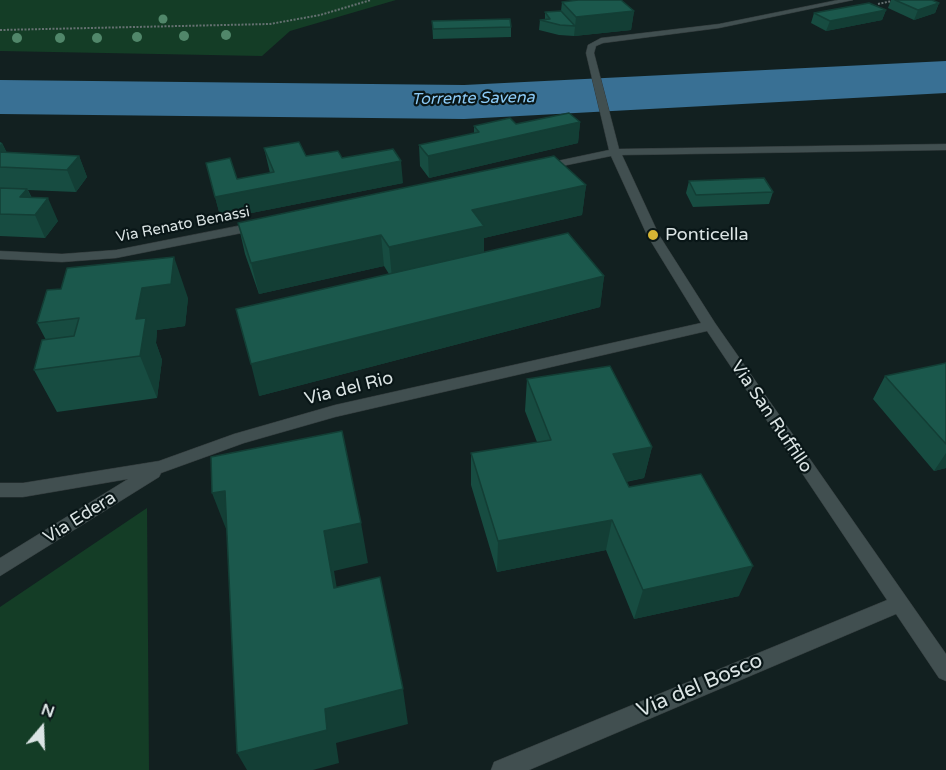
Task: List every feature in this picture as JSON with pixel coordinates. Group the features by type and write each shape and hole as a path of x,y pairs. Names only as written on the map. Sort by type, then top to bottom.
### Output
{"street":[{"name":"Via San Ruffillo","path":"849,0 719,26 601,41 592,45 590,53 615,152 652,235 710,326 946,671"},
{"path":"535,169 615,152 946,147"},
{"name":"Via Renato Benassi","path":"0,255 62,258 116,254 272,223"},
{"name":"Via del Rio","path":"0,490 23,490 160,467 240,438 335,411 710,326"},
{"name":"Via Edera","path":"0,568 160,467"},
{"name":"Via del Bosco","path":"502,770 899,604"}],"path":[{"path":"0,30 270,24 320,15 371,0"}],"green space":[{"path":"0,0 396,0 290,31 262,56 0,51"},
{"path":"147,508 149,770 0,770 0,607"}],"building":[{"path":"621,0 634,11 576,17 562,2"},
{"path":"895,0 932,0 939,3 918,10"},
{"path":"869,3 886,10 830,21 814,13"},
{"path":"561,11 575,26 540,20 550,19 545,12"},
{"path":"510,19 511,27 433,29 432,21"},
{"path":"569,113 580,122 428,156 419,145 479,132 474,126 510,118 516,124"},
{"path":"299,142 306,156 338,151 342,158 393,149 401,161 215,197 206,163 230,158 237,179 274,172 264,148"},
{"path":"0,152 79,156 67,170 0,167"},
{"path":"554,156 586,185 472,210 484,226 389,247 381,235 251,263 238,223"},
{"path":"764,178 773,192 696,195 689,181"},
{"path":"0,188 27,189 20,197 48,198 35,215 0,214"},
{"path":"568,233 604,276 251,364 236,309"},
{"path":"174,257 171,284 142,288 136,319 146,318 140,356 34,370 42,340 74,336 79,318 37,323 47,290 61,289 67,268"},
{"path":"946,363 946,444 885,376"},
{"path":"610,366 652,447 613,454 629,487 701,474 753,566 643,590 612,520 498,541 471,453 551,440 527,379"},
{"path":"342,431 361,523 324,531 334,588 380,577 403,689 325,709 327,730 237,753 225,491 212,493 211,457"}],"waterway":[{"name":"Torrente Savena","path":"0,97 464,102 946,77"}],"place":[{"name":"Ponticella","path":"653,235"}]}
